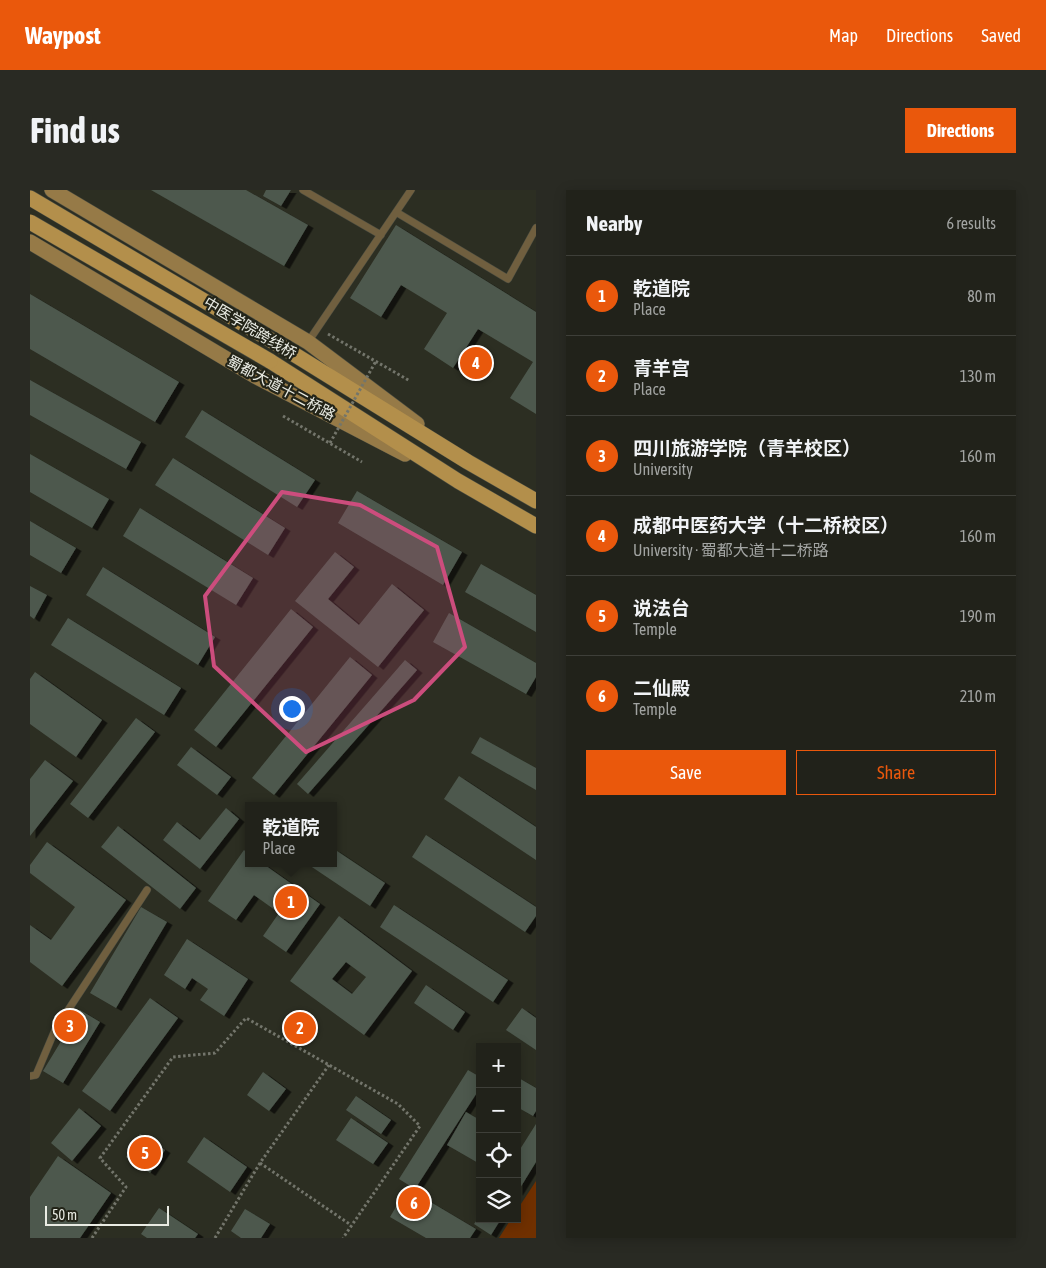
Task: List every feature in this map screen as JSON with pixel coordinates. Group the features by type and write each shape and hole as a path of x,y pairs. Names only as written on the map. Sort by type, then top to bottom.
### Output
{"main road":[{"path":"52,190 308,342 468,462 536,501"},
{"name":"中医学院跨线桥","path":"30,198 279,345 468,462"},
{"name":"中医学院跨线桥","path":"30,222 270,361 458,481"},
{"name":"蜀都大道十二桥路","path":"30,242 255,376 458,481 536,526"}],"lane":[{"path":"303,190 380,235"},
{"path":"308,342 411,190"},
{"path":"396,212 508,279 536,228"},
{"path":"30,1076 36,1075 56,1030 147,890"}],"path":[{"path":"328,334 410,381"},
{"path":"330,443 376,361"},
{"path":"283,416 362,462"},
{"path":"93,1238 126,1188 100,1158 174,1057 215,1053 246,1018 398,1104 420,1126 343,1238"},
{"path":"215,1238 260,1162 329,1065"},
{"path":"260,1162 351,1225"}],"highlighted area":[{"path":"282,492 360,505 437,547 465,647 414,700 306,752 214,666 205,596"}],"shaded area":[{"path":"536,1181 536,1238 499,1238 508,1223 521,1223 521,1204"}],"building":[{"path":"151,190 246,190 308,225 284,266"},
{"path":"266,190 291,190 281,206 263,196"},
{"path":"396,225 536,312 536,414 510,398 533,362 478,329 453,368 424,349 447,313 401,285 381,317 350,298"},
{"path":"30,294 179,382 155,422 30,349"},
{"path":"30,380 141,442 126,469 30,415"},
{"path":"202,410 315,480 297,507 185,437"},
{"path":"30,454 109,499 92,528 30,492"},
{"path":"173,458 285,528 268,555 155,485"},
{"path":"357,491 462,552 443,585 338,523"},
{"path":"140,508 253,578 236,605 123,536"},
{"path":"30,521 76,548 61,573 30,555"},
{"path":"335,552 354,567 328,599 359,625 392,584 424,610 378,667 295,601"},
{"path":"481,564 536,595 536,632 465,592"},
{"path":"103,567 215,637 198,665 86,595"},
{"path":"30,586 47,595 34,619 30,616"},
{"path":"291,609 313,627 216,747 194,730"},
{"path":"449,613 536,663 536,677 526,694 433,642"},
{"path":"68,618 181,688 164,715 51,645"},
{"path":"350,657 372,675 274,795 252,778"},
{"path":"405,660 417,670 308,794 297,784"},
{"path":"35,672 102,720 76,757 30,724 30,679"},
{"path":"136,718 155,732 88,818 70,804"},
{"path":"480,737 536,768 536,790 471,753"},
{"path":"191,747 231,777 217,795 177,765"},
{"path":"45,760 73,781 30,836 30,779"},
{"path":"459,776 536,827 536,860 444,799"},
{"path":"226,808 239,819 200,869 163,840 177,822 200,840"},
{"path":"118,826 196,888 180,909 101,847"},
{"path":"426,835 536,907 536,916 525,932 412,857"},
{"path":"47,842 126,900 62,986 30,962 30,925 51,940 75,907 30,873 30,865"},
{"path":"244,850 245,867 268,867 320,904 286,952 263,936 279,913 254,895 236,920 208,901"},
{"path":"337,851 385,883 370,906 312,867 337,867"},
{"path":"394,905 508,980 493,1002 380,927"},
{"path":"141,907 167,922 116,1008 90,993"},
{"path":"339,916 412,971 364,1035 290,981","holes":["346,962 366,977 352,994 332,979"]},
{"path":"187,939 248,979 224,1016 200,1000 208,989 192,978 185,989 164,975"},
{"path":"426,985 465,1012 453,1030 414,1003"},
{"path":"150,998 178,1018 110,1111 82,1091"},
{"path":"522,1008 536,1018 536,1050 506,1030"},
{"path":"80,1010 100,1022 63,1083 43,1071"},
{"path":"468,1070 476,1075 476,1094 415,1189 399,1179"},
{"path":"263,1072 286,1089 269,1111 247,1095"},
{"path":"521,1079 536,1088 536,1111 533,1116 521,1109"},
{"path":"356,1096 391,1120 381,1134 346,1110"},
{"path":"79,1108 101,1126 72,1161 51,1143"},
{"path":"466,1112 476,1118 476,1162 447,1145"},
{"path":"351,1118 388,1143 373,1164 336,1140"},
{"path":"536,1124 536,1162 521,1186 521,1178 521,1148"},
{"path":"140,1134 165,1150 150,1173 126,1157"},
{"path":"204,1137 247,1167 230,1192 187,1162"},
{"path":"58,1156 111,1193 80,1238 30,1238 30,1197"},
{"path":"407,1188 476,1229 470,1238 426,1238 390,1217"},
{"path":"159,1208 198,1234 195,1238 147,1238 141,1234"},
{"path":"245,1209 270,1224 261,1238 241,1238 231,1231"},
{"path":"476,1221 476,1223 498,1223 491,1235 474,1224"}],"place":[{"name":"成都中医药大学（十二桥校区）","path":"476,363"},
{"name":"乾道院","path":"291,902"},
{"name":"四川旅游学院（青羊校区）","path":"70,1026"},
{"name":"青羊宫","path":"300,1028"},
{"name":"说法台","path":"145,1153"},
{"name":"二仙殿","path":"414,1203"}]}
